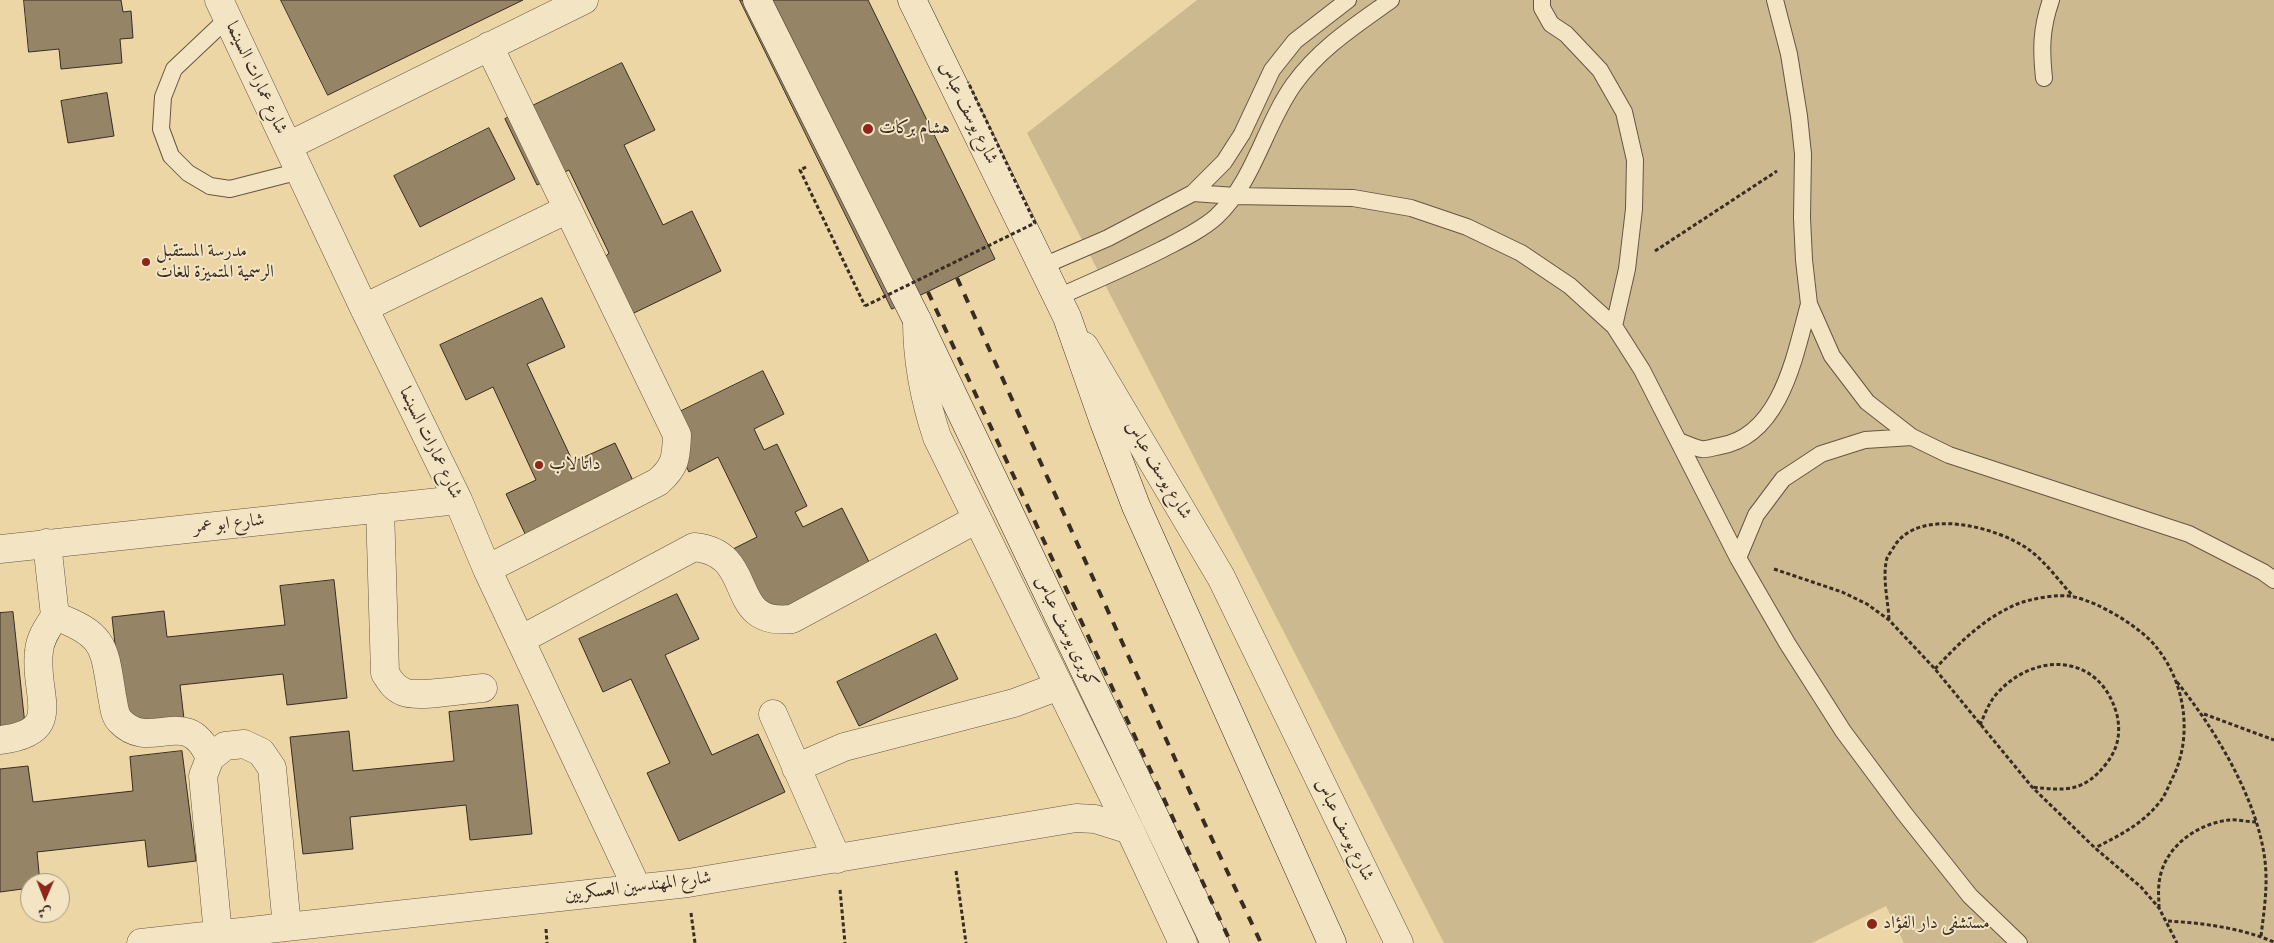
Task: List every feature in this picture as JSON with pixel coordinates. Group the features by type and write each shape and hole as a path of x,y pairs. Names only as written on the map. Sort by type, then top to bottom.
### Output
{"street":[{"path":"288,146 584,0"},
{"path":"757,0 917,320 917,350 928,408 937,437 1130,830 1183,943"},
{"name":"شارع يوسف عباس","path":"912,0 1062,307 1221,577 1400,943"},
{"name":"شارع عمارات السينما","path":"224,9 364,308 458,500 487,569 637,888"},
{"path":"487,569 658,482 671,470 676,453 677,435 489,46"},
{"path":"364,308 568,209"},
{"path":"1062,307 1136,506 1332,943"},
{"name":"كوبرى يوسف عباس","path":"917,320 1215,943"},
{"name":"شارع ابو عمر","path":"0,548 458,500"},
{"path":"380,508 385,673 393,685 405,693 420,694 482,688"},
{"path":"520,640 694,547 709,548 722,555 732,566 748,603 760,615 775,621 792,619 977,519"},
{"path":"0,740 30,734 40,722 43,706 38,668 39,650 45,632 55,616 48,543"},
{"path":"55,616 90,632 100,643 107,664 116,717 128,729 144,734 173,731 190,733 203,742 210,758"},
{"path":"796,768 844,747 1014,703 1059,686"},
{"path":"773,714 837,860"},
{"path":"218,934 203,776 210,758 225,746 244,744 261,752 272,768 287,927"},
{"name":"شارع المهندسين العسكريين","path":"141,943 688,883 837,860 1076,818 1095,818 1130,830"}],"lane":[{"path":"1043,266 1108,238 1193,193 1224,162 1242,134 1272,70 1295,41 1348,0"},
{"path":"1062,307 1121,269 1192,234 1215,217 1235,196 1249,174 1260,147 1294,84 1315,58 1340,36 1391,0"},
{"path":"1542,0 1542,8 1551,24 1566,34 1600,70 1624,112 1635,160 1634,209 1627,269 1614,326"},
{"path":"1775,0 1789,54 1803,154 1802,218 1809,304 1832,356 1867,402 1912,437 1949,455 1991,471 2114,508 2189,534 2263,572 2274,580"},
{"path":"2044,78 2041,50 2043,22 2051,0"},
{"path":"224,9 174,69 163,97 161,129 171,156 188,173 210,186 230,189 300,171"},
{"path":"1193,193 1235,196 1353,198 1411,208 1467,227 1521,253 1570,286 1614,326 1642,370 1738,558 1787,643 1842,731 1970,896 2019,943"},
{"path":"1679,441 1702,449 1732,444 1758,429 1776,405 1795,356 1809,304"},
{"path":"1738,558 1756,515 1791,474 1821,454 1865,440 1912,437"}],"path":[{"path":"800,170 865,306 1035,223 968,82"},
{"path":"1627,269 1803,154"},
{"path":"1889,620 1886,582 1888,558 1901,537 1923,526 1948,523 1974,526 2002,535 2029,549 2073,596 2117,614 2157,647 2175,679 2203,714 2222,746 2257,822 2265,860 2266,898 2261,936"},
{"path":"1738,558 1842,592 1867,604 1889,620 1935,669 2032,787 2095,848 2141,887 2160,908 2168,921 2177,943"},
{"path":"1935,669 1957,645 1981,626 2015,605 2042,598 2073,596"},
{"path":"1980,725 1993,698 2015,677 2043,665 2072,665 2096,677 2112,698 2120,727 2115,753 2095,778 2065,791 2032,787"},
{"path":"2095,848 2132,829 2160,802 2180,764 2186,723 2175,679"},
{"path":"2203,714 2274,740"},
{"path":"2160,908 2159,883 2167,859 2183,839 2205,825 2230,820 2257,822"},
{"path":"952,840 966,943"},
{"path":"837,860 845,943"},
{"path":"2168,921 2195,922 2261,936 2274,942"}],"shaded area":[{"path":"1197,0 2274,0 2274,943 1904,943 1886,906 1812,943 1444,943 1027,133"}],"building":[{"path":"24,0 121,0 123,12 131,11 133,38 120,39 122,63 61,69 59,49 29,52"},
{"path":"281,0 523,0 328,95"},
{"name":"هشام بركات","path":"740,0 868,0 995,259 892,309"},
{"path":"622,63 655,130 624,145 663,225 692,211 721,271 609,325 586,276 609,253 569,170 537,185 505,119"},
{"path":"107,93 114,136 68,143 61,101"},
{"path":"489,128 515,179 420,227 394,176"},
{"path":"542,298 565,347 527,364 573,462 615,443 638,491 529,542 506,494 536,480 493,387 466,400 440,345"},
{"path":"763,371 784,414 754,429 764,450 777,444 807,506 795,512 803,527 842,508 871,566 758,621 725,553 757,537 718,457 689,472 663,420"},
{"path":"334,580 347,698 287,705 283,674 180,685 184,719 124,725 112,617 164,611 167,637 285,625 280,586"},
{"path":"677,594 699,639 665,655 712,755 758,734 785,792 679,841 647,773 670,763 631,679 603,692 579,639"},
{"path":"13,612 25,725 0,728 0,613"},
{"path":"936,634 958,679 859,726 837,682"},
{"path":"518,705 532,834 470,840 466,805 350,817 353,849 303,854 290,737 349,731 353,771 454,761 449,712"},
{"path":"182,751 196,861 148,867 145,840 37,852 39,873 20,873 20,889 0,892 0,769 28,766 33,802 133,791 130,757"}],"railway":[{"path":"957,278 1195,803 1261,943"},
{"path":"928,292 1231,943"}],"place":[{"name":"هشام بركات","path":"868,129"},
{"name":"مدرسة المستقبل الرسمية المتميزة للغات","path":"146,262"},
{"name":"داتا لاب","path":"539,465"},
{"name":"مستشفى دار الفؤاد","path":"1872,924"}]}
